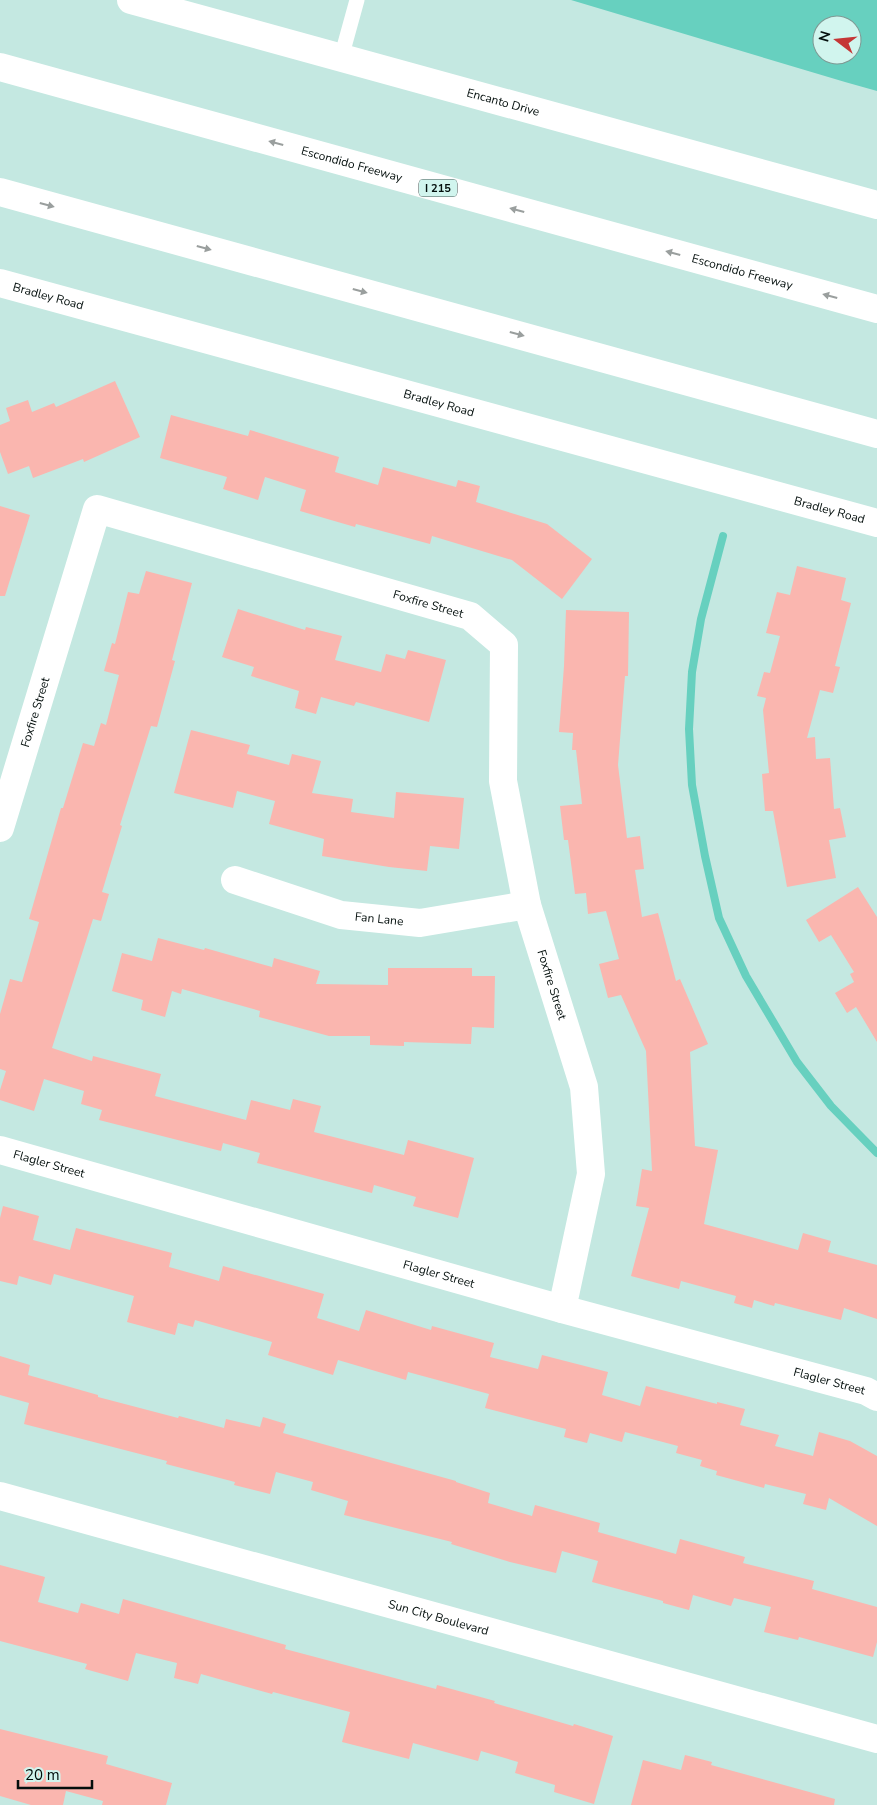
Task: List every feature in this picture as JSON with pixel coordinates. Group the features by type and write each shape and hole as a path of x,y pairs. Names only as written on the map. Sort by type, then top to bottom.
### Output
{"main road":[{"name":"Encanto Drive","path":"131,0 877,205"},
{"name":"Escondido Freeway","path":"0,67 877,310"},
{"path":"0,192 877,434"},
{"name":"Bradley Road","path":"0,284 877,523"},
{"name":"Foxfire Street","path":"0,828 97,509 470,616 504,644 503,781 527,905 584,1087 590,1174 562,1309"},
{"name":"Fan Lane","path":"235,880 341,915 420,923 527,905"},
{"name":"Flagler Street","path":"0,1150 562,1309 866,1392 877,1397"},
{"name":"Sun City Boulevard","path":"0,1496 877,1739"}],"lane":[{"path":"341,58 357,0"}],"shaded area":[{"path":"571,0 877,0 877,91 845,82"}],"building":[{"path":"115,381 140,437 84,462 83,459 33,478 29,466 8,474 0,452 0,425 10,421 6,408 28,400 32,412 54,403 56,407"},
{"path":"171,415 248,436 250,430 339,457 335,472 378,485 383,467 456,487 458,480 480,486 476,502 547,524 592,559 562,599 512,560 432,536 430,544 356,524 355,527 300,511 306,490 265,477 258,500 223,489 227,477 160,458"},
{"path":"0,506 30,515 5,596 0,596"},
{"path":"797,566 846,578 841,600 851,603 835,666 840,667 833,693 820,690 807,738 815,737 816,759 830,758 834,809 840,808 846,837 829,840 836,878 787,887 773,811 765,811 762,774 769,773 763,710 766,698 757,696 764,672 770,673 780,636 766,633 777,592 790,595"},
{"path":"146,571 192,583 172,660 175,661 157,727 151,726 120,825 122,826 102,892 109,894 101,921 93,919 52,1048 92,1061 93,1056 161,1074 155,1096 246,1120 251,1100 290,1110 293,1099 321,1106 314,1132 404,1155 408,1140 474,1158 458,1218 413,1206 416,1197 374,1185 372,1193 257,1163 260,1153 223,1143 221,1151 99,1120 102,1110 81,1104 84,1091 44,1079 34,1111 0,1100 0,1090 6,1071 0,1069 0,1014 10,979 22,982 39,922 29,919 61,808 63,808 83,743 94,746 101,723 106,725 119,675 104,671 112,643 115,644 128,592 139,594"},
{"path":"238,609 305,630 306,627 342,636 335,660 381,672 386,654 405,659 408,650 446,660 429,722 356,702 354,706 321,697 316,714 295,708 299,691 251,676 254,667 222,657"},
{"path":"566,610 629,612 628,676 625,676 618,765 627,838 640,836 644,869 635,870 642,917 658,913 676,981 680,979 708,1044 690,1052 695,1146 718,1150 704,1224 798,1250 803,1233 831,1241 828,1252 877,1265 877,1319 844,1308 841,1320 775,1303 774,1306 754,1300 752,1308 734,1303 736,1296 681,1281 679,1289 631,1276 649,1208 636,1206 642,1169 652,1171 646,1051 621,995 608,998 599,964 619,959 606,911 588,914 586,893 575,894 568,840 564,840 560,806 582,804 576,750 572,750 573,733 559,732"},
{"path":"191,730 250,745 247,754 289,765 292,754 321,761 312,793 353,799 351,812 394,818 396,792 464,798 459,849 430,846 427,871 322,856 324,839 269,824 275,801 237,791 233,808 174,793"},
{"path":"858,887 877,917 877,1042 856,1007 847,1013 835,993 854,982 850,974 854,972 831,935 819,942 806,920"},
{"path":"158,938 204,950 205,948 272,967 274,958 320,971 316,984 388,985 388,968 472,968 472,976 495,976 494,1028 472,1027 471,1044 404,1042 404,1046 370,1045 370,1036 329,1036 259,1017 260,1011 182,989 181,994 172,991 165,1017 141,1010 143,1000 112,991 122,953 152,961"},
{"path":"3,1206 39,1216 33,1240 70,1250 76,1228 172,1253 169,1267 219,1281 223,1266 324,1294 317,1318 359,1331 366,1310 431,1330 432,1326 494,1343 490,1357 538,1369 542,1355 608,1372 602,1395 640,1406 646,1386 745,1409 740,1425 779,1435 775,1446 813,1456 819,1432 850,1441 877,1456 877,1526 829,1498 826,1510 803,1504 806,1494 765,1484 764,1488 716,1475 717,1471 700,1466 702,1460 676,1453 678,1446 625,1432 622,1442 590,1433 587,1443 564,1437 566,1429 485,1408 489,1394 408,1372 406,1380 338,1360 333,1375 268,1355 272,1342 195,1320 193,1327 178,1323 175,1335 127,1322 134,1296 54,1274 51,1285 19,1276 17,1285 0,1281 0,1218"},
{"path":"0,1356 30,1365 28,1375 98,1395 98,1397 178,1418 179,1416 224,1428 226,1419 260,1427 263,1417 286,1424 283,1433 456,1481 490,1493 488,1503 532,1516 535,1505 600,1523 598,1532 676,1554 680,1539 745,1557 743,1563 814,1581 812,1589 877,1607 877,1642 873,1657 799,1637 798,1640 764,1632 771,1607 734,1598 731,1606 693,1595 689,1610 592,1582 598,1561 562,1551 556,1573 510,1562 451,1544 452,1542 344,1515 348,1501 311,1490 313,1482 276,1472 270,1494 234,1485 235,1482 166,1464 167,1461 24,1424 29,1403 0,1395"},
{"path":"0,1565 45,1577 38,1602 78,1613 81,1603 119,1614 123,1599 286,1645 285,1649 436,1689 437,1685 573,1726 574,1724 613,1736 594,1804 554,1792 555,1785 515,1773 518,1762 481,1751 478,1761 413,1743 409,1759 342,1742 350,1712 273,1692 272,1694 201,1674 198,1684 174,1678 177,1663 136,1653 128,1681 85,1669 87,1664 0,1641"},
{"path":"0,1729 108,1756 106,1764 172,1783 166,1805 102,1805 103,1801 66,1791 63,1805 31,1805 0,1796"},
{"path":"685,1755 712,1762 711,1765 835,1799 834,1805 631,1805 643,1760 681,1770"}],"waterway":[{"path":"723,536 701,619 692,672 689,729 692,785 719,918 746,976 797,1062 831,1106 877,1153"}]}
